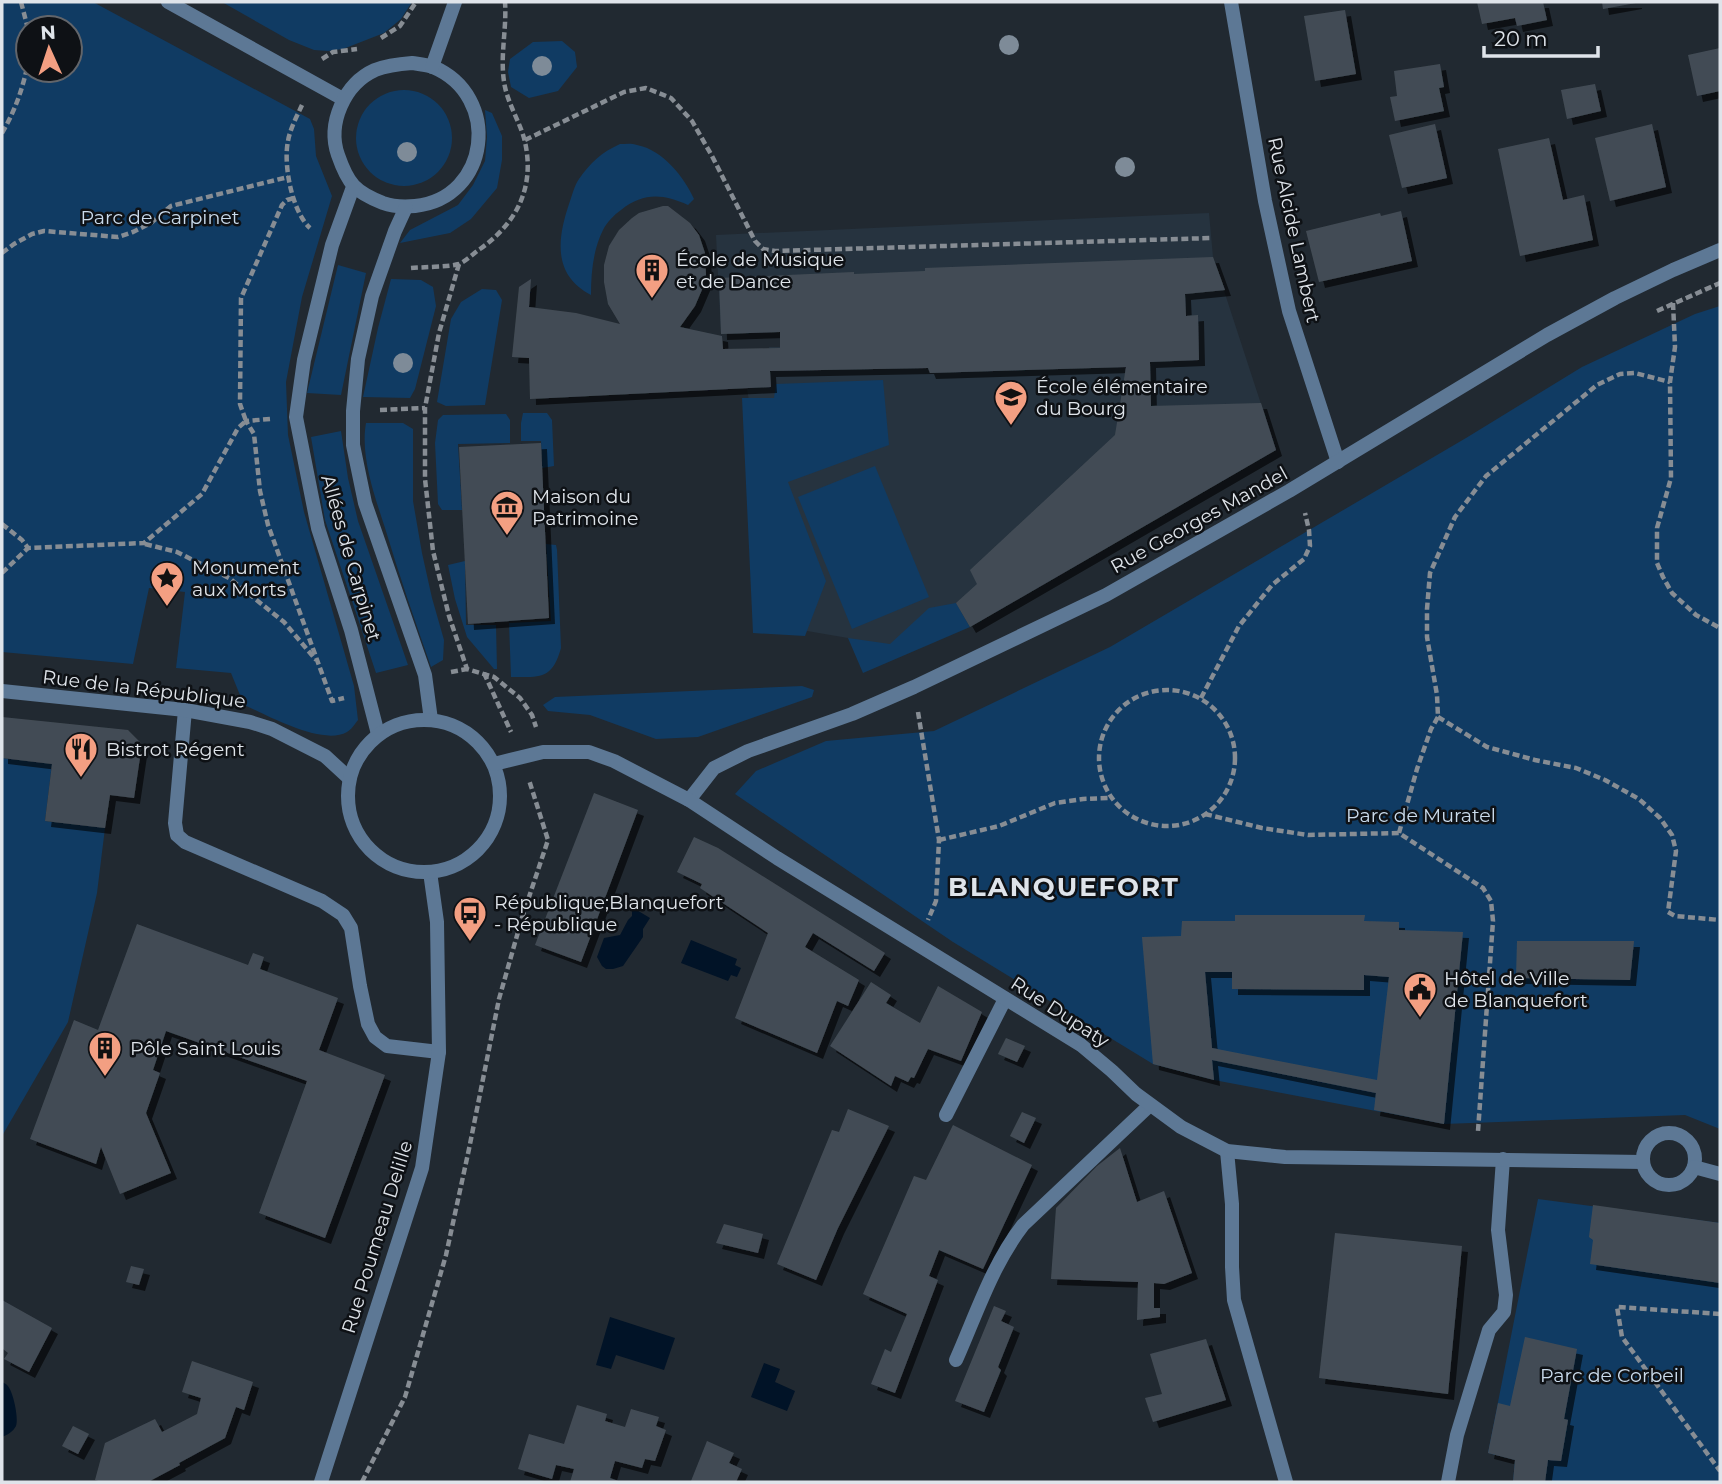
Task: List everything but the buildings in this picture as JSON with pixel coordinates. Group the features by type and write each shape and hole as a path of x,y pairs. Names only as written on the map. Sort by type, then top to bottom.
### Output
{"street":[{"path":"168,2 343,99"},
{"path":"432,67 455,2"},
{"name":"Rue Alcide Lambert","path":"1231,2 1265,201 1289,311 1338,462"},
{"path":"412,63 432,67 453,79 469,97 478,119 479,144 472,167 461,184 445,197 428,205 390,206 352,187 342,169 335,146 335,122 343,99 356,83 372,71 391,65 412,63"},
{"name":"Allées de Carpinet","path":"352,187 332,245 304,360 296,417 318,528 351,630 379,734"},
{"name":"Allées de Carpinet","path":"406,207 382,265 369,309 358,359 353,445 365,503 425,675 431,720"},
{"name":"Rue Georges Mandel","path":"689,800 714,768 748,751 852,714 914,687 1106,595 1290,491 1547,335 1615,298 1720,250"},
{"name":"Rue de la République","path":"2,691 185,710 250,722 272,729 325,756 349,778"},
{"path":"185,710 175,824 177,835 185,842 322,901 343,915 351,928 368,1024 376,1037 387,1046 439,1052"},
{"path":"431,720 450,724 468,734 483,748 494,764 500,788 498,812 489,835 474,854 453,866 430,872 405,870 383,861 365,845 353,825 347,801 349,778 360,754 379,734 395,725 431,720"},
{"name":"Rue Dupaty","path":"494,764 543,752 589,752 614,761 689,800 777,858 1081,1045 1150,1105 1181,1127 1227,1151 1285,1157 1643,1162"},
{"name":"Rue Poumeau Delille","path":"321,1482 422,1168 439,1052 437,922 430,872"},
{"path":"946,1115 1005,999"},
{"path":"956,1360 993,1275 1013,1238 1023,1225 1150,1105"},
{"path":"1675,1133 1684,1136 1690,1142 1696,1158 1691,1174 1676,1185 1668,1186 1651,1179 1643,1162 1645,1146 1658,1134 1675,1133"},
{"path":"1227,1151 1232,1203 1234,1300 1286,1482"},
{"path":"1448,1482 1457,1435 1489,1330 1504,1312 1506,1295 1498,1230 1503,1159"},
{"path":"1695,1167 1720,1174"}],"path":[{"path":"407,268 459,264 494,239 517,210 525,188 528,165 525,140 505,88 502,59 505,2"},
{"path":"2,253 32,234 44,231 118,237 151,223 171,206 288,177 288,141 311,82"},
{"path":"2,133 13,114 23,84"},
{"path":"525,140 624,92 646,89 671,98 692,121 755,241 764,248 775,251 1212,238"},
{"path":"144,543 202,494 238,428 246,421 240,404 241,298 282,205 294,198"},
{"path":"459,264 439,332 425,408 425,479 433,551 449,616 467,669 494,677 520,698 532,715 543,752"},
{"path":"1650,314 1720,283"},
{"path":"1674,303 1675,347 1670,382 1671,478 1657,528 1657,563 1672,593 1696,615 1720,628"},
{"path":"1399,833 1417,768 1431,729 1438,718 1437,695 1427,637 1430,573 1455,517 1486,476 1597,385 1620,374 1635,373 1670,382"},
{"path":"1201,698 1240,625 1272,585 1304,559 1310,546 1310,530 1305,513"},
{"path":"2,524 28,548"},
{"path":"2,573 28,548 144,543 177,552 229,578 284,622 318,662"},
{"path":"362,1482 405,1397 442,1268 499,999 548,840 523,757 484,673"},
{"path":"914,687 939,840 936,901 918,945"},
{"path":"1157,691 1180,691 1201,698 1218,712 1230,730 1236,751 1234,774 1226,794 1212,811 1193,822 1171,827 1148,824 1127,814 1111,798 1101,777 1098,754 1104,731 1116,712 1135,697 1157,691"},
{"path":"1438,718 1487,747 1576,768 1639,799 1660,818 1672,835 1676,851 1668,912 1675,916 1720,920"},
{"path":"939,840 999,826 1055,803 1111,798"},
{"path":"1205,814 1262,828 1308,835 1399,833 1483,888 1491,901 1493,921 1478,1131"},
{"path":"1720,1314 1617,1307 1622,1337 1720,1471"}],"shaded area":[{"name":"École élémentaire du Bourg","path":"1209,213 1213,257 1276,450 970,627 962,614 867,667 848,638 761,623 763,496 747,388 771,387 769,347 780,347 780,332 721,334 716,235"},
{"path":"635,909 650,918 643,929 643,937 623,966 606,969 597,957 604,938 620,935"},
{"path":"691,940 737,959 735,965 741,968 737,977 731,975 728,981 681,963"},
{"path":"610,1317 675,1338 664,1370 616,1355 611,1369 596,1365"},
{"path":"764,1363 780,1369 775,1382 795,1391 787,1411 751,1397"},
{"path":"2,1382 11,1393 17,1422 13,1430 2,1437"}],"green space":[{"name":"Parc de Carpinet","path":"2,2 93,2 310,119 314,129 316,156 332,196 302,297 286,382 288,435 304,512 354,686 358,720 348,731 336,735 310,733 244,705 231,673 176,668 185,592 149,588 133,664 2,652"},
{"path":"222,2 412,2 401,19 384,33 343,49 328,51 314,50 289,40"},
{"path":"562,41 575,52 577,67 558,91 529,98 511,87 508,72 510,59 533,42"},
{"path":"395,90 413,90 431,98 444,111 452,129 449,157 431,178 413,186 395,186 377,178 364,165 356,147 356,129 364,111 377,98"},
{"path":"485,110 492,113 502,136 502,160 497,188 471,219 450,233 400,243 410,230 458,205 473,185 485,161"},
{"path":"620,144 647,148 664,158 685,182 694,199 688,205 662,197 646,198 629,204 613,216 597,246 591,295 579,287 564,267 561,256 562,231 579,179 597,158"},
{"path":"338,265 366,273 341,395 307,393"},
{"path":"391,279 421,280 433,287 436,306 415,389 410,398 363,397 378,328"},
{"path":"482,289 496,290 502,300 485,405 446,406 437,402 451,319 461,302"},
{"name":"Parc de Muratel","path":"1720,306 1720,1129 1685,1115 1444,1124 1214,1080 1153,1064 953,942 735,794 756,771 826,741 934,731 1110,647 1582,367 1695,314"},
{"path":"883,380 889,445 788,482 826,581 805,636 753,633 742,398 774,398 776,384"},
{"path":"523,413 547,413 552,420 554,466 542,468 541,441 521,441"},
{"path":"506,414 510,420 510,443 458,444 462,510 442,510 438,504 435,443 438,420 443,415"},
{"path":"366,423 403,423 413,429 413,501 432,598 444,640 443,660 431,667 373,490 365,449"},
{"path":"341,431 358,521 408,665 376,673 325,520 311,437"},
{"path":"875,466 929,597 852,629 798,497"},
{"path":"546,544 556,545 557,550 561,648 553,666 544,674 511,677 509,623 551,621"},
{"path":"465,561 466,625 496,625 497,669 494,669 467,637 455,599 448,565"},
{"path":"956,603 970,627 863,673 848,638 890,644 929,608"},
{"path":"802,686 814,690 812,697 698,737 656,739 590,715 548,711 543,705 555,697"},
{"path":"2,758 52,764 45,821 105,828 97,893 68,1022 2,1136"},
{"name":"Parc de Corbeil","path":"1538,1199 1720,1223 1720,1482 1513,1482 1515,1460 1488,1453"}],"place":[{"name":"École de Musique et de Dance","path":"652,300"},
{"name":"École élémentaire du Bourg","path":"1011,427"},
{"name":"Maison du Patrimoine","path":"507,537"},
{"name":"Monument aux Morts","path":"167,608"},
{"name":"Bistrot Régent","path":"81,779"},
{"name":"République;Blanquefort - République","path":"470,943"},
{"name":"Hôtel de Ville de Blanquefort","path":"1420,1019"},
{"name":"Pôle Saint Louis","path":"105,1078"}],"district":[{"name":"BLANQUEFORT","path":"1064,887"}]}
